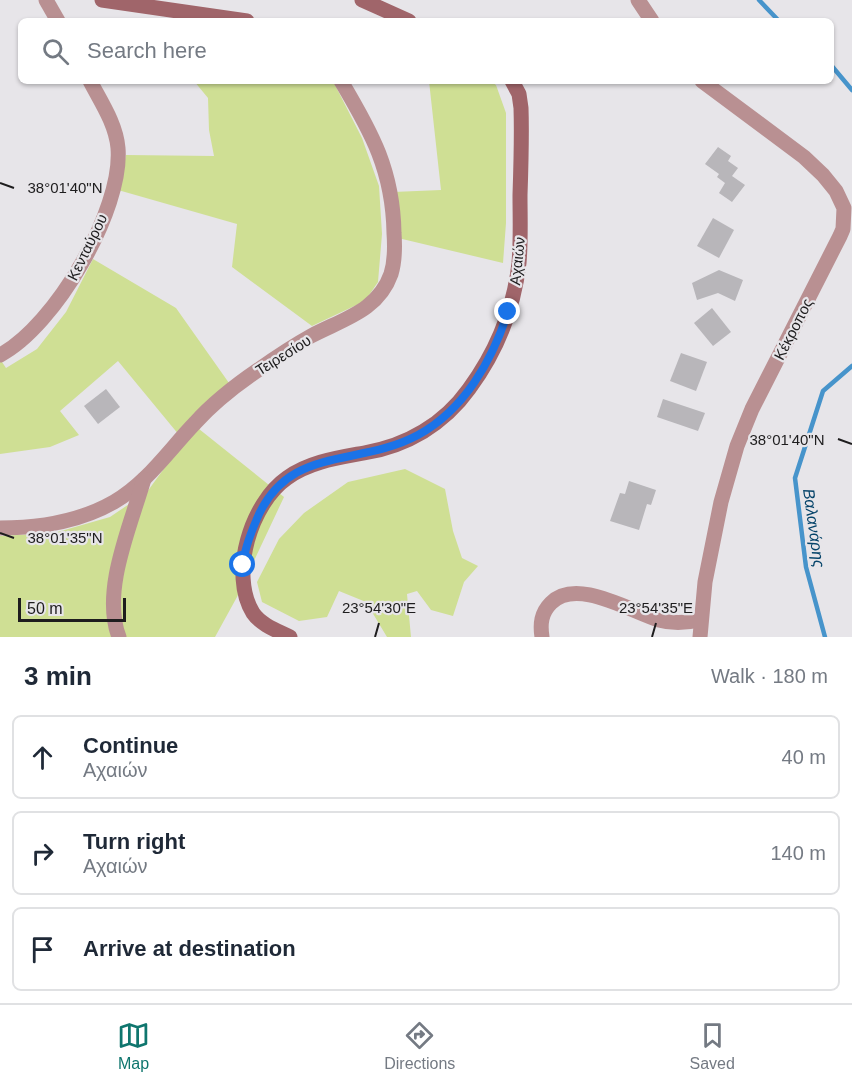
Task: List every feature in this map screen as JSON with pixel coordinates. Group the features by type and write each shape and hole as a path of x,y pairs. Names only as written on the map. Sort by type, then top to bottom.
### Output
{"main road":[{"path":"102,0 227,18"},
{"path":"362,0 402,18"},
{"name":"Αχαιών","path":"291,637 268,626 256,617 247,601 243,587 242,572 246,548 259,513 269,496 281,482 302,469 329,460 391,447 438,422 457,405 476,380 504,325 514,291 519,254 521,108 519,94 514,84"}],"street":[{"path":"46,0 56,18"},
{"path":"638,0 650,18"},
{"name":"Κενταύρου","path":"0,355 24,339 61,297 90,247 111,193 117,170 118,145 113,126 92,84"},
{"name":"Τειρεσίου","path":"0,528 37,526 81,517 114,501 144,479 208,410 256,371 310,337 366,309 384,290 393,267 394,251 394,221 390,189 378,147 343,84"},
{"name":"Κέκροπος","path":"700,637 705,582 737,446 752,410 840,236 844,217 841,199 823,175 706,84"},
{"path":"119,637 113,607 114,586 144,479"},
{"path":"542,637 541,619 548,605 563,594 571,592 589,594 661,620 684,623 700,620"}],"green space":[{"path":"196,84 335,84 362,138 379,186 382,234 378,282 365,301 312,326 232,267 237,224 118,190 126,155 214,156 209,130 208,98"},
{"path":"429,84 494,84 506,113 506,223 503,263 398,238 393,192 441,190"},
{"path":"93,259 176,308 229,383 189,421 284,497 237,597 215,637 0,637 0,536 54,533 110,517 147,492 184,441 118,361 60,411 79,435 50,447 0,454 0,359 6,368 37,349 66,312"},
{"path":"405,469 445,489 453,531 462,558 478,566 464,582 453,616 431,610 417,591 407,594 411,637 387,637 366,602 339,591 327,617 299,621 262,602 257,582 279,539 304,513 348,482"}],"building":[{"path":"718,147 731,156 728,161 738,168 732,176 745,185 732,202 719,193 725,183 717,177 719,174 705,164"},
{"path":"713,218 734,230 719,258 697,246"},
{"path":"719,270 743,280 735,301 718,293 697,300 692,283"},
{"path":"712,308 731,332 713,346 694,323"},
{"path":"681,353 707,362 696,391 670,381"},
{"path":"106,389 120,407 98,424 84,406"},
{"path":"663,399 705,413 698,431 657,417"},
{"path":"629,481 656,490 651,505 647,504 639,530 610,521 620,493 625,494"}],"waterway":[{"name":"Βαλανάρης","path":"759,0 776,18"},
{"name":"Βαλανάρης","path":"834,69 852,90"},
{"name":"Βαλανάρης","path":"825,637 806,567 795,478 823,391 852,366"}],"route":[{"path":"243,565 243,557 259,513 281,482 309,466 391,447 419,434 445,417 476,380 504,325 508,312"}]}
